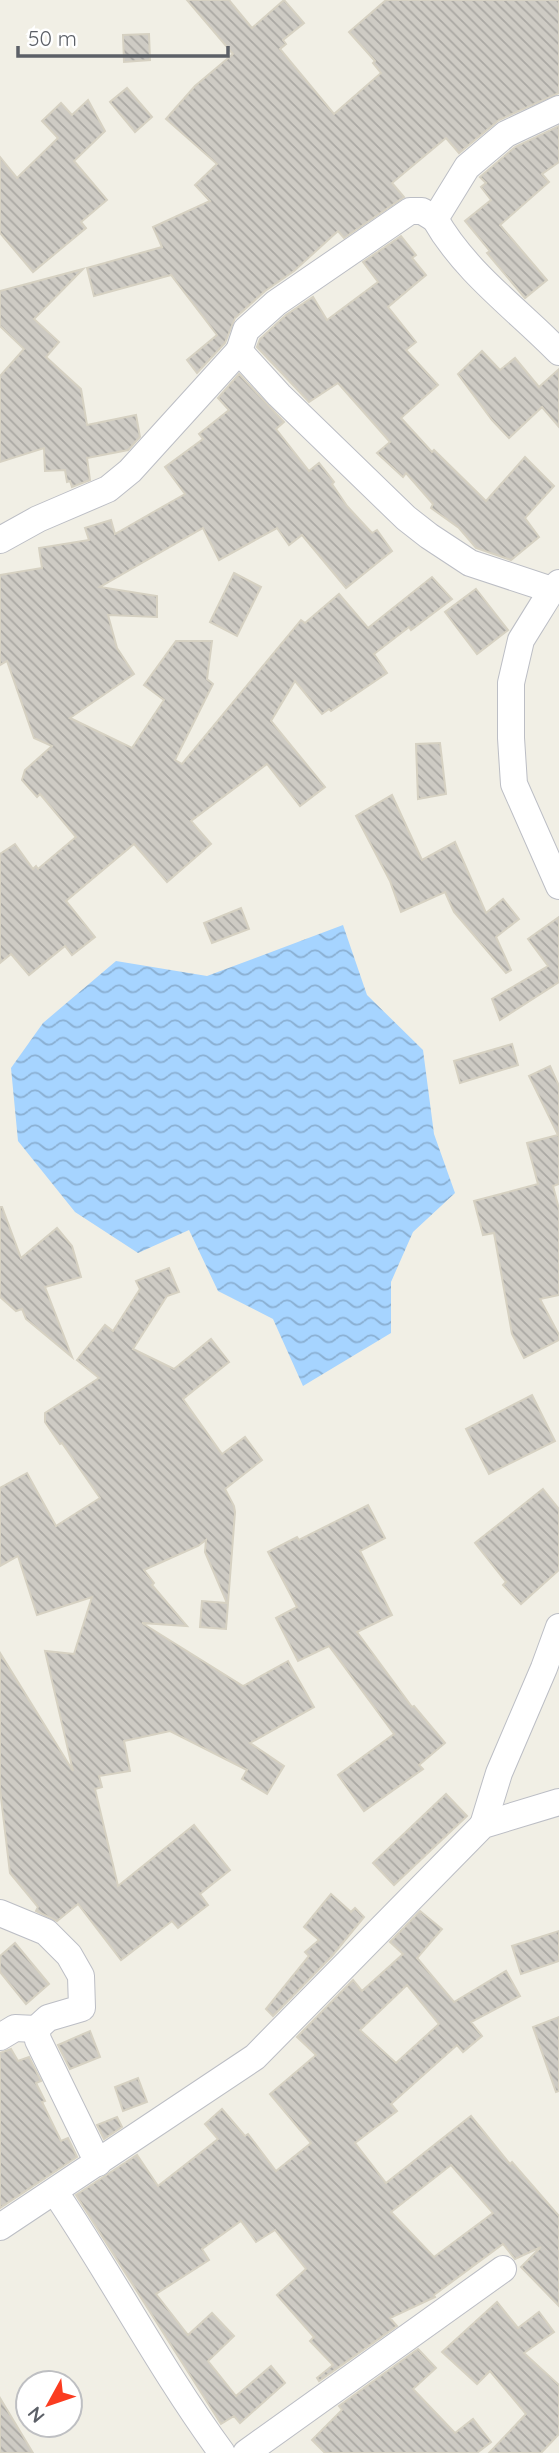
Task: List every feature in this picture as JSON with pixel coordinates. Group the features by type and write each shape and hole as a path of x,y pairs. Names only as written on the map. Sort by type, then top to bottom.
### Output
{"street":[{"path":"435,219 467,167 506,134 559,108"},
{"path":"0,540 38,519 108,489 130,471 239,351 246,330 276,303 410,211 422,211 435,219 471,268 559,352"},
{"path":"239,351 279,395 414,524 470,563 556,587 521,640 511,683 510,738 514,784 559,886"},
{"path":"0,2227 255,2057 483,1825 499,1773 559,1627"},
{"path":"483,1825 559,1802"},
{"path":"0,1913 46,1932 69,1955 81,1976 82,2008 48,2018 36,2029 15,2028 0,2038"},
{"path":"36,2029 38,2040 98,2163"},
{"path":"55,2192 100,2259 187,2405 222,2453"},
{"path":"246,2453 503,2269"}],"water":[{"path":"343,925 367,995 423,1050 434,1134 455,1193 413,1232 391,1282 391,1333 303,1386 273,1319 218,1291 189,1230 138,1253 75,1212 18,1141 11,1068 43,1023 116,961 207,976"}],"building":[{"path":"187,0 229,0 252,28 284,0 304,23 283,40 286,44 280,49 334,114 381,73 373,63 375,61 349,32 386,0 559,0 559,93 499,120 459,153 446,138 392,183 404,197 344,238 338,231 294,271 265,291 235,318 225,343 197,373 187,360 217,335 171,275 94,296 87,268 162,247 153,227 210,201 195,185 217,164 166,119 195,86 233,54"},
{"path":"149,34 150,60 124,62 123,35"},
{"path":"127,88 152,117 135,132 110,102"},
{"path":"88,100 105,131 74,161 107,200 81,222 86,228 33,272 0,233 0,157 17,178 58,138 42,121 61,103 72,115"},
{"path":"559,126 559,162 542,174 549,182 500,225 547,280 525,298 487,253 490,251 465,221 491,200 481,187 486,183 480,177 515,147"},
{"path":"401,236 416,255 412,258 426,275 388,307 416,342 406,350 438,385 401,418 432,452 434,450 486,501 525,457 554,486 525,518 539,537 511,560 476,548 459,528 431,508 433,504 406,473 403,477 377,453 390,442 338,383 309,402 257,347 260,339 286,315 313,297 327,320 378,282 363,262"},
{"path":"83,269 34,319 59,342 46,357 81,389 87,425 136,415 140,437 128,450 87,458 90,480 72,487 70,481 67,482 65,470 45,471 44,448 0,462 0,376 24,349 0,326 0,291"},
{"path":"482,351 500,370 515,358 539,387 559,369 559,427 542,407 509,438 458,374"},
{"path":"239,374 284,422 276,429 309,471 319,463 334,482 332,484 347,506 372,533 377,530 392,551 346,588 302,535 289,545 277,528 219,560 203,528 100,587 157,596 157,617 108,615 117,648 134,674 70,718 132,748 164,700 144,685 176,641 212,641 207,679 213,684 175,760 182,764 301,620 305,623 339,594 368,628 432,577 452,599 374,654 387,673 331,711 329,709 322,714 295,681 271,721 325,787 300,806 267,764 191,821 211,844 167,882 134,844 66,901 95,937 72,955 65,946 29,975 11,954 0,963 0,854 15,844 33,869 36,866 38,869 76,837 40,794 37,797 22,780 25,770 52,746 34,738 7,661 0,665 0,575 42,568 39,548 89,540 85,528 111,520 115,534 185,494 165,467 203,439 199,434 229,410 218,398"},
{"path":"234,573 261,587 237,636 210,622"},
{"path":"476,589 508,630 477,654 445,612"},
{"path":"440,743 446,794 418,799 416,744"},
{"path":"392,795 422,860 455,842 486,913 503,899 519,919 496,937 511,970 506,973 454,912 445,892 401,912 390,881 356,816"},
{"path":"241,908 249,929 212,943 204,923"},
{"path":"559,917 559,982 500,1020 492,999 548,966 528,939"},
{"path":"512,1044 518,1065 460,1083 454,1061"},
{"path":"550,1066 559,1086 559,1184 553,1186 559,1209 559,1295 540,1299 559,1335 559,1340 524,1358 512,1334 494,1233 483,1235 474,1201 538,1184 527,1143 558,1135 529,1076"},
{"path":"0,1207 21,1258 57,1228 72,1246 81,1277 45,1287 72,1357 26,1319 22,1309 16,1311 0,1297"},
{"path":"169,1268 179,1292 167,1296 133,1349 174,1369 211,1339 229,1362 183,1399 222,1454 245,1437 262,1460 225,1489 235,1512 226,1629 200,1627 202,1601 227,1603 205,1552 206,1540 144,1570 154,1583 152,1585 187,1626 142,1623 243,1686 288,1661 314,1707 250,1743 284,1766 267,1794 242,1779 247,1770 170,1731 124,1741 130,1771 99,1776 102,1787 95,1789 118,1886 194,1825 230,1870 200,1894 208,1905 178,1928 172,1921 121,1960 78,1904 57,1921 36,1911 38,1907 10,1873 0,1789 0,1653 73,1771 45,1651 74,1654 92,1597 37,1615 18,1556 0,1566 0,1488 27,1473 56,1526 100,1498 45,1422 45,1413 99,1378 77,1360 105,1325 113,1331 140,1289 136,1281"},
{"path":"532,1395 555,1441 489,1474 466,1429"},
{"path":"543,1489 559,1509 559,1570 521,1604 503,1585 506,1582 475,1543"},
{"path":"368,1505 385,1538 360,1551 392,1615 357,1632 412,1707 414,1706 445,1743 419,1765 423,1769 364,1811 338,1775 394,1734 329,1646 298,1661 276,1618 297,1607 268,1552 297,1537 299,1540"},
{"path":"446,1794 467,1816 394,1885 373,1863"},
{"path":"331,1894 351,1912 355,1908 364,1917 332,1956 273,2016 266,2009 309,1956 305,1952 319,1940 304,1927"},
{"path":"420,1911 442,1929 417,1958 454,2002 506,1971 520,1996 471,2022 482,2036 463,2052 457,2045 391,2104 397,2111 355,2143 386,2183 471,2116 510,2164 512,2162 559,2216 559,2306 521,2267 541,2247 515,2259 503,2244 434,2295 435,2297 390,2318 397,2326 319,2381 317,2378 333,2365 310,2341 314,2337 277,2295 306,2269 275,2230 256,2242 241,2221 202,2249 209,2260 156,2294 188,2335 212,2313 234,2336 208,2361 236,2396 271,2366 285,2383 240,2423 234,2416 221,2424 76,2195 137,2155 158,2186 218,2139 205,2124 222,2109 245,2136 248,2134 276,2171 311,2143 270,2094 316,2055 297,2037 353,1980 362,1991 403,1954 390,1942","holes":["407,1985 439,2024 396,2063 360,2030","451,2165 493,2213 434,2257 391,2212"]},
{"path":"559,1931 559,1961 521,1974 512,1946"},
{"path":"15,1943 49,1984 26,2004 0,1972 0,1956"},
{"path":"559,2017 559,2091 556,2092 533,2027"},
{"path":"90,2031 100,2057 70,2069 58,2045"},
{"path":"11,2049 18,2061 29,2057 41,2081 36,2083 45,2101 42,2102 61,2141 68,2138 77,2157 0,2208 0,2053"},
{"path":"138,2078 147,2102 123,2111 115,2087"},
{"path":"117,2117 122,2127 104,2139 97,2125"},
{"path":"497,2302 518,2328 539,2312 554,2332 524,2353 559,2385 559,2434 541,2453 489,2453 526,2414 490,2371 477,2384 442,2352"},
{"path":"418,2349 436,2368 413,2389 455,2433 473,2419 491,2442 477,2453 325,2453 312,2440 342,2410 339,2406"},
{"path":"0,2398 14,2421 14,2439 25,2439 33,2453 0,2453"}]}
